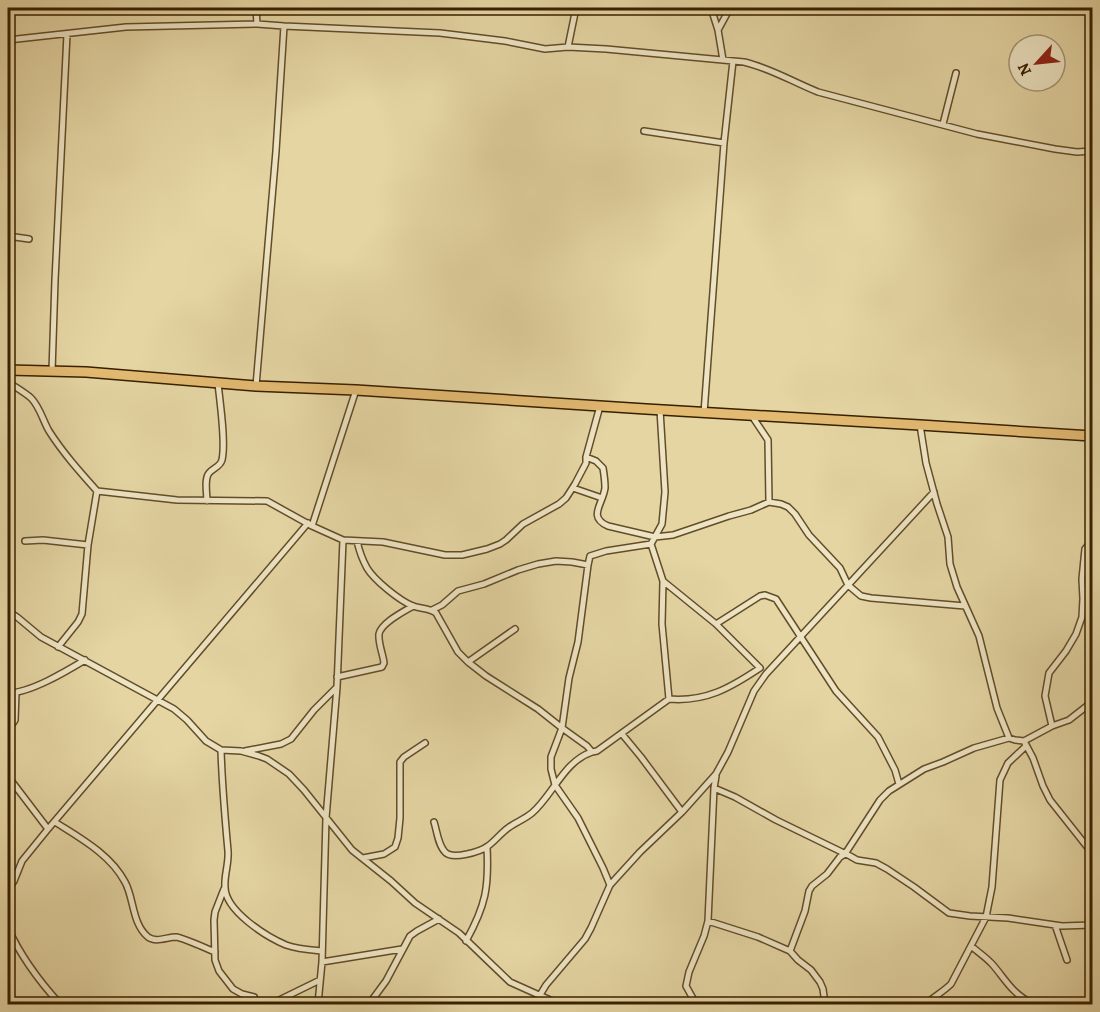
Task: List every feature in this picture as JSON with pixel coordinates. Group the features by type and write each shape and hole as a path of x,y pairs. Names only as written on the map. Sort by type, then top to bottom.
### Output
{"main road":[{"path":"8,370 135,375 256,386 356,390 1092,436"}],"street":[{"path":"256,8 257,24"},
{"path":"568,48 576,8"},
{"path":"711,8 718,30 723,60"},
{"path":"718,30 730,8"},
{"path":"8,40 126,27 257,24 440,33 505,41 534,48 606,49 744,62 818,92 977,134 1077,152 1092,151"},
{"path":"256,386 284,26"},
{"path":"52,371 54,280 67,34"},
{"path":"704,413 724,143 733,61"},
{"path":"943,124 956,73"},
{"path":"644,131 724,143"},
{"path":"8,236 29,238"},
{"path":"8,382 31,398 51,434 97,491 177,500 267,501 343,540 383,542 445,555 462,555 500,544 523,524 560,504 573,488 586,463 600,406"},
{"path":"207,501 207,476 221,463 222,458 223,438 218,383"},
{"path":"8,889 22,861 48,829 310,524 356,390"},
{"path":"660,410 664,492 662,524 651,544 663,581 662,624 669,699"},
{"path":"752,416 768,440 769,502"},
{"path":"920,425 926,463 948,537 950,564 957,587 979,636 997,708 1009,738"},
{"path":"586,457 596,461 603,468 605,487 597,514 601,523 655,537 673,535 769,502 781,504 791,509 809,535 840,568 848,585 865,598 965,606"},
{"path":"573,488 602,498"},
{"path":"58,647 82,614 88,545 97,491"},
{"path":"537,1005 546,985 588,934 609,885 682,812 716,774 754,691 766,674 934,492"},
{"path":"1092,497 1092,524"},
{"path":"26,542 43,540 88,545"},
{"path":"318,1005 322,962 326,818 337,687 343,540"},
{"path":"357,541 359,551 371,574 390,591 413,606 436,613 458,652 468,662 538,709 592,752"},
{"path":"1052,726 1045,696 1049,673 1076,634 1082,617 1085,549 1092,541"},
{"path":"609,885 578,818 555,785 551,770 551,757 562,728 569,678 578,642 590,556 606,551 651,544"},
{"path":"432,610 442,605 458,591 538,564 556,561 588,565"},
{"path":"663,581 716,624 766,674"},
{"path":"716,624 760,596 765,595 776,599 836,691 878,737 895,770 899,784"},
{"path":"337,677 382,666 384,663 379,637 383,625 413,606"},
{"path":"8,611 58,647 174,709 206,741 221,750 241,751 286,742 337,687"},
{"path":"468,662 514,629"},
{"path":"8,693 28,689 85,660"},
{"path":"434,822 446,854 452,856 466,854 487,847 507,829 533,812 571,765 581,757 597,751 669,699 702,698 760,668"},
{"path":"8,724 15,720 16,693"},
{"path":"926,1005 951,984 987,918 992,887 1000,780 1008,763 1025,744 1052,726 1069,720 1092,702"},
{"path":"622,734 682,812"},
{"path":"790,951 812,886 827,874 845,854 884,795 924,769 974,748 1009,738 1025,744 1050,800 1092,853"},
{"path":"363,858 384,854 395,847 400,818 400,762 425,742"},
{"path":"221,750 228,863 225,888 215,912 215,960 219,971 233,989 254,997"},
{"path":"241,751 267,759 289,774 352,850 391,880 415,903 459,933 510,982 559,1005"},
{"path":"696,1005 686,986 686,981 708,921 716,774"},
{"path":"8,782 14,783 48,829"},
{"path":"714,789 735,797 857,860 876,863 949,913 1055,925 1092,926"},
{"path":"55,822 92,846 118,871 126,883 142,929 149,937 160,939 178,937 215,952"},
{"path":"466,941 478,920 484,901 488,874 487,847"},
{"path":"225,888 238,914 262,931 288,945 322,951"},
{"path":"369,1005 386,981 410,936 439,919"},
{"path":"708,921 759,937 790,951 820,982 825,1005"},
{"path":"1055,925 1067,960"},
{"path":"8,928 17,948 33,973 60,1005"},
{"path":"971,946 992,964 1005,982 1023,1000 1033,1005"},
{"path":"322,962 402,949"},
{"path":"271,1005 320,980"}]}
